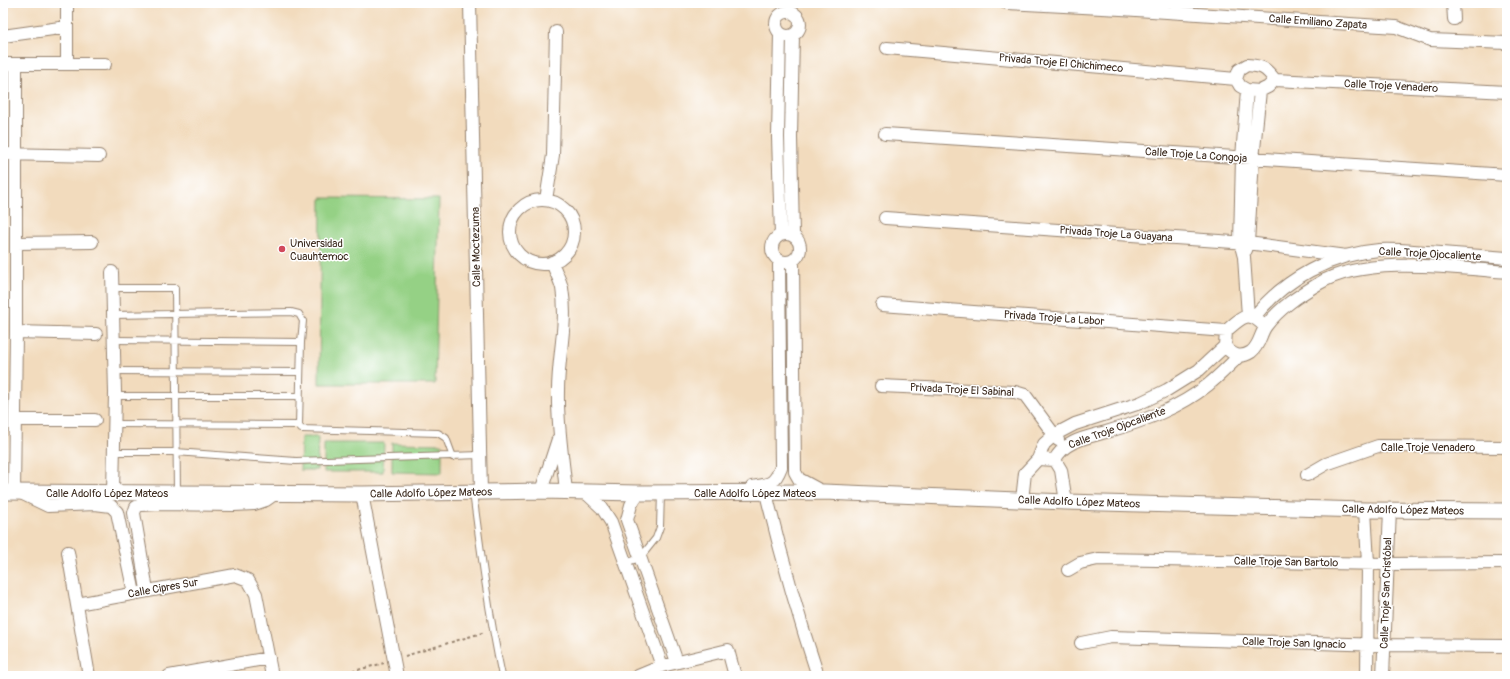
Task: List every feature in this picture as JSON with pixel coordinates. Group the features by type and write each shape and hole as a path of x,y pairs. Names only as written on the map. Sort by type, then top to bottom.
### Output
{"street":[{"path":"66,3 66,64"},
{"name":"Calle Moctezuma","path":"470,3 481,455 477,492"},
{"name":"Calle Emiliano Zapata","path":"1007,3 1121,6 1396,27 1430,40 1507,43"},
{"path":"1453,3 1454,19"},
{"path":"780,33 786,36 793,35 799,30 800,21 795,14 787,12 783,13 777,18 776,26 780,33 778,137 781,235"},
{"path":"3,36 67,27"},
{"path":"546,200 553,155 556,32"},
{"path":"779,261 793,261 797,258 801,250 799,242 793,235 791,137 793,35"},
{"name":"Privada Troje El Chichimeco","path":"887,48 1236,79"},
{"path":"3,64 105,64"},
{"path":"16,65 16,332 13,493 48,506 95,504 111,506 117,512 134,593"},
{"path":"1247,65 1260,66 1268,71 1275,80 1268,87 1260,91 1247,90 1240,86 1236,79 1239,70 1247,65"},
{"name":"Calle Troje Venadero","path":"1275,80 1507,92"},
{"path":"1247,90 1248,158 1244,257 1251,316 1265,327 1262,337 1251,352 1239,356 1231,354 1225,346 1226,331 1238,321 1251,316"},
{"path":"1248,158 1260,91"},
{"name":"Calle Troje La Congoja","path":"885,134 1507,175"},
{"path":"778,137 791,137"},
{"path":"3,154 99,156"},
{"path":"546,200 556,203 565,210 572,219 574,240 569,250 562,258 552,262 542,264 523,258 516,250 512,241 510,231 512,221 517,212 525,205 535,201 546,200"},
{"name":"Privada Troje La Guayana","path":"885,218 1244,242 1346,256"},
{"path":"741,493 753,487 767,485 777,478 781,467 779,261 773,254 772,249 774,241 781,235 793,235"},
{"path":"16,243 92,242"},
{"name":"Calle Troje Ojocaliente","path":"1251,316 1292,281 1320,265 1346,256 1379,250 1507,258"},
{"path":"793,261 795,472 798,479 824,492"},
{"path":"552,262 562,287 565,314 558,378 558,402 566,492"},
{"name":"Calle Troje Ojocaliente","path":"1265,327 1293,300 1320,283 1345,273 1370,268 1410,265 1507,272"},
{"path":"112,272 115,396 113,493"},
{"name":"Privada Troje La Labor","path":"882,305 1226,331"},
{"path":"16,332 96,334"},
{"name":"Calle Troje Ojocaliente","path":"1022,500 1025,473 1038,459 1044,444 1054,435 1075,424 1140,402 1167,390 1199,370 1225,346"},
{"path":"780,356 794,356"},
{"name":"Calle Troje Ojocaliente","path":"1055,460 1058,453 1064,447 1082,439 1162,413 1182,403 1208,385 1239,356"},
{"name":"Privada Troje El Sabinal","path":"881,386 1015,392 1025,394 1064,447"},
{"path":"15,420 95,420"},
{"path":"541,491 560,432"},
{"name":"Calle Troje Venadero","path":"1307,475 1326,464 1378,446 1507,447"},
{"path":"1038,459 1055,460 1061,470 1066,502"},
{"name":"Calle Adolfo López Mateos","path":"13,493 362,494 541,491 586,493 824,492 1066,502 1365,510 1507,511"},
{"path":"147,590 134,513 136,506 160,504 254,504 266,500 277,493"},
{"path":"586,493 602,508 611,522 662,666"},
{"path":"638,493 631,505 627,520 677,662"},
{"path":"766,493 798,615 818,676"},
{"path":"362,494 396,676"},
{"name":"Calle Troje San Cristóbal","path":"1365,510 1368,564 1367,676"},
{"name":"Calle Troje San Cristóbal","path":"1383,676 1383,645 1390,510"},
{"path":"68,552 90,676"},
{"name":"Calle Troje San Bartolo","path":"1068,570 1080,563 1098,559 1368,564 1507,563"},
{"name":"Calle Cipres Sur","path":"77,604 235,575 248,580 256,594 269,658"},
{"name":"Calle Troje San Ignacio","path":"1081,643 1111,637 1368,645 1507,646"},
{"path":"638,676 662,666 728,650 735,676"},
{"path":"169,676 269,658 272,676"}],"lane":[{"path":"112,288 175,288 176,493"},
{"path":"113,315 291,312 299,314 303,320 298,424 301,429 438,433 446,438 453,457"},
{"path":"114,340 301,342"},
{"path":"114,371 176,370 300,372"},
{"path":"115,396 299,396"},
{"path":"114,424 298,424"},
{"path":"114,452 176,452 296,461 481,455"},
{"path":"477,492 484,583 502,676"},
{"path":"625,563 640,558 656,538 660,527 661,493"}],"path":[{"path":"335,676 394,660 492,630"}],"green space":[{"path":"321,198 439,199 435,384 319,384"},
{"path":"301,437 318,437 317,470 300,470"},
{"path":"324,443 384,443 383,472 324,472"},
{"path":"392,443 442,444 442,473 392,472"}],"place":[{"name":"Universidad Cuauhtemoc","path":"282,249"}]}
